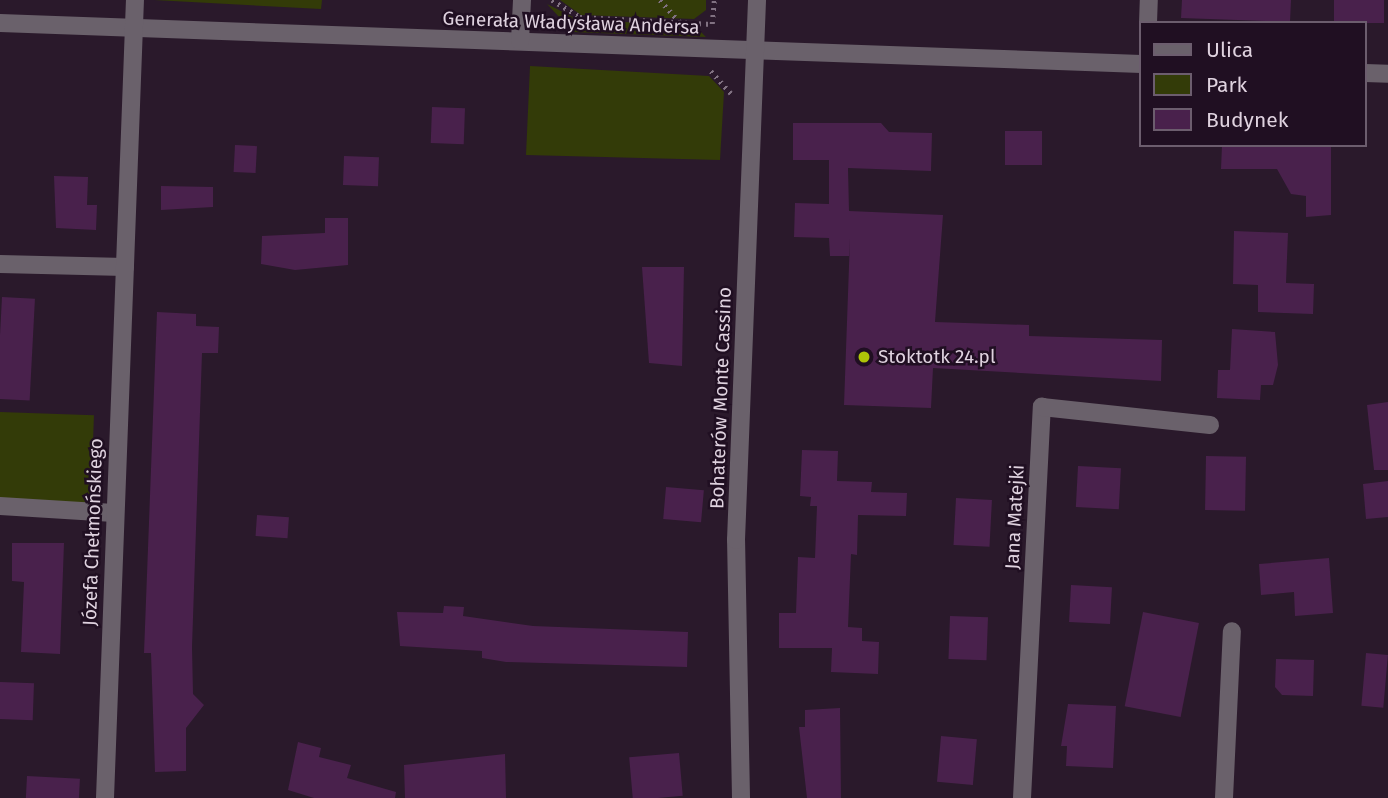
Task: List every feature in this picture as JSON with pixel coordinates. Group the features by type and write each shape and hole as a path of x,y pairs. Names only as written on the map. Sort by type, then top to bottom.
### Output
{"street":[{"name":"Józefa Chełmońskiego","path":"105,798 135,0"},
{"path":"520,41 522,0"},
{"name":"Bohaterów Monte Cassino","path":"741,798 736,540 757,0"},
{"path":"1148,21 1149,0"},
{"name":"Generała Władysława Andersa","path":"0,23 1140,64"},
{"path":"1367,73 1388,74"},
{"path":"0,264 125,267"},
{"name":"Jana Matejki","path":"1022,798 1042,407 1210,425"},
{"path":"0,506 114,513"},
{"path":"1224,798 1232,631"}],"path":[{"path":"552,0 580,17 712,24"},
{"path":"660,0 681,22"}],"green space":[{"path":"154,0 322,0 321,9"},
{"path":"560,0 706,0 706,10 694,19 581,15"},
{"path":"547,4 579,20 694,25 706,37 573,32"},
{"path":"530,66 709,76 724,92 720,160 526,155"},
{"path":"0,412 94,415 91,505 0,502"}],"building":[{"path":"1182,0 1291,0 1290,21 1181,18"},
{"path":"1334,0 1384,0 1384,23 1334,21"},
{"path":"432,107 465,108 464,144 431,143"},
{"path":"793,123 881,123 889,132 932,133 931,171 848,168 849,211 943,215 935,322 1029,325 1029,336 1162,340 1161,381 933,368 931,408 844,405 850,238 849,256 830,256 829,238 794,237 795,203 829,204 829,160 793,160"},
{"path":"1005,131 1042,131 1042,165 1005,165"},
{"path":"235,145 257,146 256,173 234,172"},
{"path":"1222,147 1331,147 1331,215 1306,217 1306,196 1291,194 1277,169 1221,169"},
{"path":"344,156 379,157 378,186 343,185"},
{"path":"54,176 88,177 87,205 97,205 96,230 56,228"},
{"path":"161,186 213,187 213,207 161,210"},
{"path":"325,218 348,218 348,265 295,270 261,264 262,236 325,233"},
{"path":"1234,231 1288,233 1286,283 1314,284 1313,314 1258,312 1258,285 1233,284"},
{"path":"642,267 684,267 682,366 649,363"},
{"path":"2,297 35,299 30,401 0,399"},
{"path":"157,312 196,314 196,326 219,327 218,353 202,353 192,647 193,694 204,705 186,728 186,771 155,772 151,653 144,653"},
{"path":"1232,329 1275,332 1278,365 1273,385 1261,385 1260,400 1217,398 1218,370 1230,370"},
{"path":"1388,402 1388,470 1374,470 1367,405"},
{"path":"802,450 838,451 837,481 872,482 871,492 907,493 906,516 858,515 857,555 851,554 848,627 862,628 862,641 879,642 878,674 831,672 832,648 779,648 779,613 796,613 798,557 815,558 817,506 810,506 811,497 800,496"},
{"path":"1206,456 1246,457 1245,511 1205,510"},
{"path":"1078,466 1121,468 1119,509 1076,507"},
{"path":"1388,481 1388,517 1366,519 1363,484"},
{"path":"666,487 704,490 701,522 663,519"},
{"path":"956,498 992,500 989,547 954,545"},
{"path":"257,515 289,517 287,538 256,536"},
{"path":"12,543 64,543 60,654 21,652 24,582 12,581"},
{"path":"1329,558 1333,613 1295,616 1294,592 1261,595 1259,564"},
{"path":"1071,585 1112,587 1110,624 1069,622"},
{"path":"444,606 464,607 463,616 533,626 688,632 687,667 506,662 482,658 482,651 400,646 397,612 443,613"},
{"path":"1143,612 1199,623 1181,717 1125,706"},
{"path":"950,616 988,617 986,660 948,659"},
{"path":"1366,653 1388,655 1383,708 1361,706"},
{"path":"1276,659 1314,660 1313,696 1282,695 1275,687"},
{"path":"0,682 34,683 33,720 0,719"},
{"path":"1068,704 1116,706 1113,768 1066,766 1067,746 1061,746"},
{"path":"840,708 841,798 807,798 799,727 805,727 805,710"},
{"path":"941,736 977,739 973,785 937,782"},
{"path":"298,742 321,748 319,757 351,765 347,778 396,792 395,798 314,798 288,790"},
{"path":"679,753 683,796 633,798 629,757"},
{"path":"505,754 506,798 405,798 404,765"},
{"path":"27,776 80,779 79,798 26,798"}],"place":[{"name":"Stoktotk 24.pl","path":"864,357"}]}
